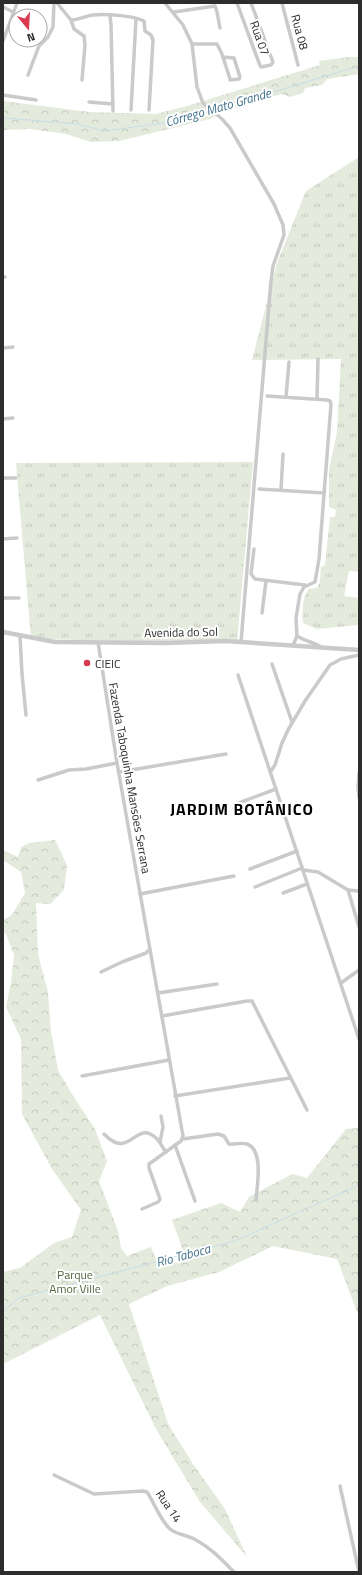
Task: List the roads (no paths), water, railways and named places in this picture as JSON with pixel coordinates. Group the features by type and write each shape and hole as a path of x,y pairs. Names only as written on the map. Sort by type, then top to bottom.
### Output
{"street":[{"path":"28,75 39,46 48,37 53,27 54,3"},
{"path":"57,3 71,20 74,29 84,36 85,45 82,80"},
{"path":"165,3 174,12 183,25 192,44 202,103 224,120 230,128 274,204 282,221 284,235 273,266 271,281 241,642"},
{"name":"Rua 07","path":"236,3 260,66 266,66 273,62 251,3"},
{"name":"Rua 08","path":"282,3 298,66"},
{"path":"174,12 215,6 220,28"},
{"path":"71,20 93,15 144,21 145,31 151,35 153,40 149,110"},
{"path":"110,16 113,111"},
{"path":"131,110 136,19"},
{"path":"3,41 8,26"},
{"path":"192,44 217,44 223,57 230,80 239,79 240,77 234,58 223,57"},
{"path":"3,95 36,100"},
{"path":"89,102 113,104"},
{"path":"3,348 13,347"},
{"path":"317,399 318,359"},
{"path":"286,397 289,362"},
{"path":"267,396 329,400 331,404 316,576 315,582 302,589 296,618 297,636 293,645"},
{"path":"3,418 13,418"},
{"path":"281,490 283,454"},
{"path":"3,478 16,478"},
{"path":"259,489 324,493"},
{"path":"3,539 17,538"},
{"path":"254,549 251,574 255,579 306,586"},
{"path":"262,613 266,581"},
{"path":"3,598 19,598"},
{"name":"Avenida do Sol","path":"3,632 55,642 241,642 359,650"},
{"path":"20,636 26,715"},
{"path":"297,636 304,640 312,641 323,648"},
{"name":"Fazenda Taboquinha Mansões Serrana","path":"98,642 117,763 170,1060 182,1139"},
{"path":"270,771 275,765 284,738 292,722 330,665 341,659 359,655"},
{"path":"272,664 292,722"},
{"path":"238,675 359,1039"},
{"path":"119,772 226,754"},
{"path":"38,780 69,770 86,769 117,763"},
{"path":"359,773 359,798"},
{"path":"236,804 276,789"},
{"path":"250,869 297,851"},
{"path":"255,888 303,869 318,872 348,890 359,891"},
{"path":"140,894 234,876"},
{"path":"283,894 307,884"},
{"path":"348,890 359,927"},
{"path":"101,972 143,954 150,949"},
{"path":"341,983 359,970"},
{"path":"158,993 217,984"},
{"path":"162,1016 252,1001 307,1110"},
{"path":"82,1076 170,1060"},
{"path":"175,1096 290,1078"},
{"path":"160,1142 163,1127 161,1116"},
{"path":"104,1134 114,1142 122,1144 146,1132 154,1136 166,1152"},
{"path":"142,1209 158,1202 160,1199 148,1166 149,1164 182,1139 218,1134 224,1136 229,1144 244,1143 251,1146 255,1151 258,1162 256,1200"},
{"path":"175,1145 195,1201"},
{"name":"Rua 14","path":"54,1475 94,1494 143,1490 147,1492 164,1522 171,1530 189,1536 206,1545 234,1572"},
{"path":"340,1486 359,1572"}],"waterway":[{"name":"Córrego Mato Grande","path":"214,110 359,66"},
{"name":"Córrego Mato Grande","path":"3,118 78,124 104,131 171,122 211,111"},
{"name":"Rio Taboca","path":"3,1312 19,1298 235,1241 359,1185"}],"place":[{"name":"CIEIC","path":"87,663"}],"district":[{"name":"JARDIM BOTÂNICO","path":"242,809"}],"park label":[{"name":"Parque Amor Ville","path":"75,1281"}]}
